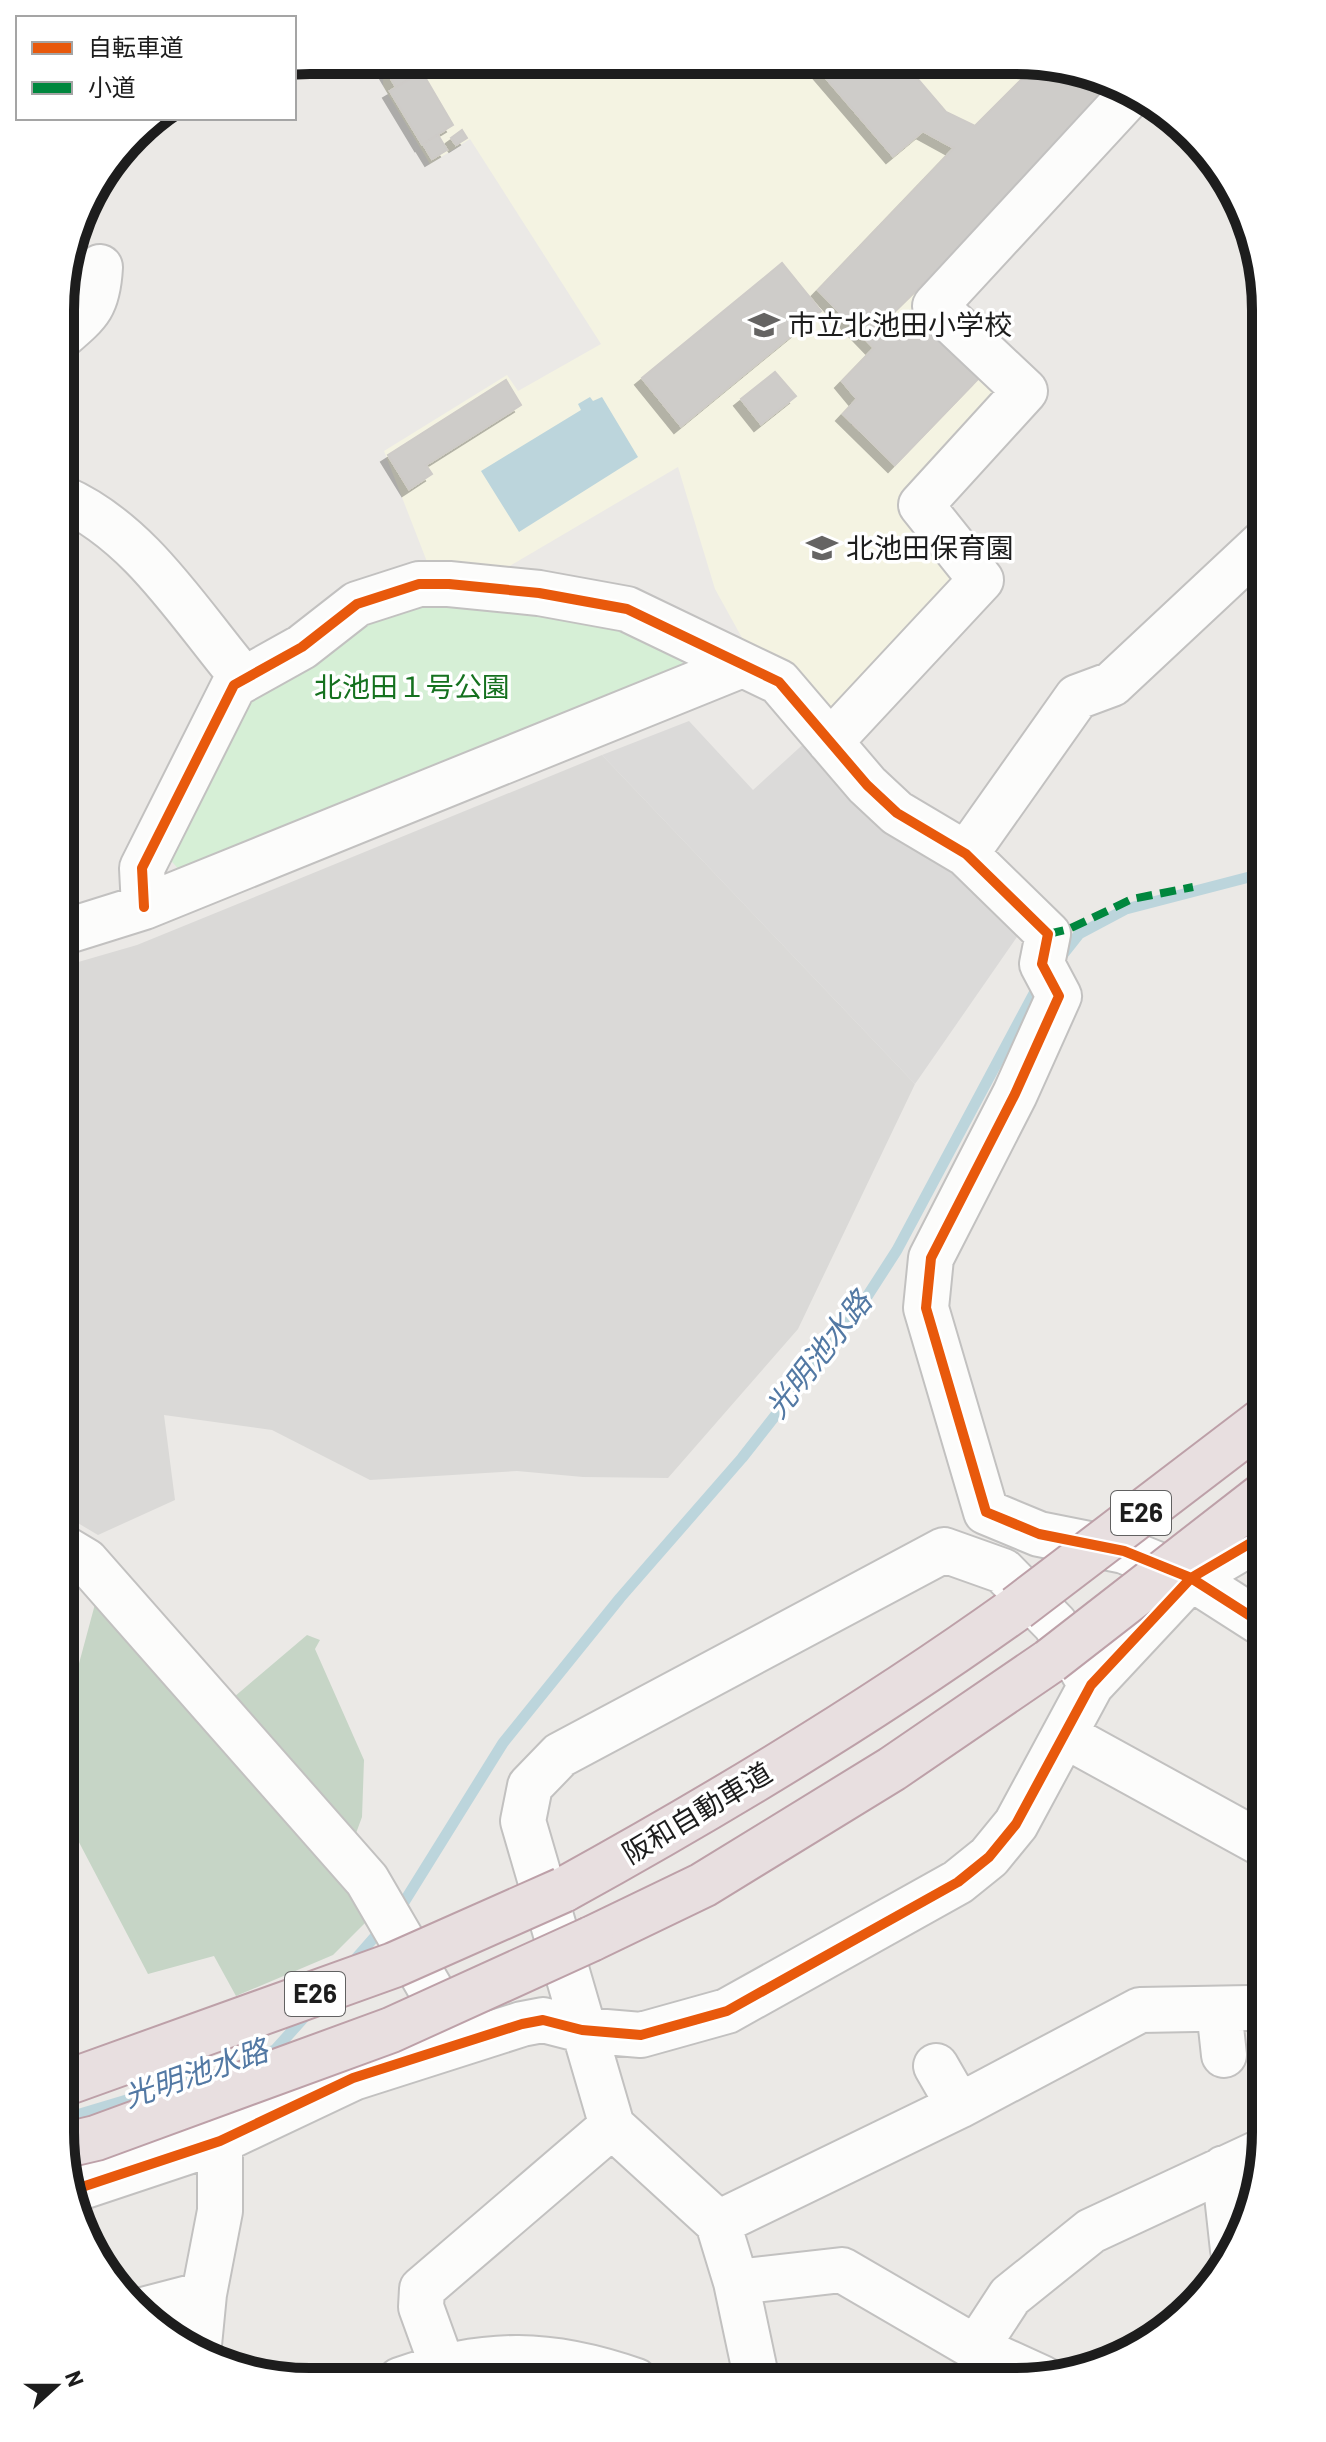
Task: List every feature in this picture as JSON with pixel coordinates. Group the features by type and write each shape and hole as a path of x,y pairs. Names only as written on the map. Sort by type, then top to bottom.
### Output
{"highway":[{"name":"阪和自動車道","path":"74,2080 394,1965 563,1890 668,1832 856,1718 1017,1608 1251,1429"},
{"name":"E26","path":"75,2143 96,2138 391,2030 591,1939 716,1877 892,1769 1050,1661 1251,1504"}],"street":[{"path":"830,742 981,580 921,505 1025,391 935,306 1125,100"},
{"path":"74,326 86,316 98,297 100,267"},
{"path":"74,503 91,511 126,538 243,678"},
{"path":"966,854 1077,697 1112,684 1252,553"},
{"path":"144,907 142,868 234,685 302,647 357,604 419,584 539,593 627,609 779,682 897,813 966,854 1048,934 1051,980 1015,1094 931,1258 926,1308 986,1512 1039,1534 1124,1551 1191,1578 1251,1617"},
{"path":"74,929 144,907 742,665"},
{"path":"81,2187 220,2141 353,2078 543,2020 582,2030 641,2035 727,2011 958,1882 989,1857 1016,1824 1091,1685 1191,1578 1251,1543"},
{"path":"754,2368 736,2282 718,2223 612,2126 523,1821 530,1786 560,1755 944,1550 1003,1571 1055,1624 1091,1685"},
{"path":"74,1554 86,1561 367,1880 462,2043"},
{"path":"1064,1735 1251,1838"},
{"path":"718,2223 959,2106 1140,2010 1235,2008 1224,2055"},
{"path":"936,2066 959,2106"},
{"path":"442,2365 421,2307 422,2289 612,2126"},
{"path":"199,2341 204,2294 220,2211 220,2141"},
{"path":"976,2348 1010,2296 1091,2231 1250,2157"},
{"path":"1224,2168 1231,2230"},
{"path":"736,2282 842,2270 976,2348 1020,2368"},
{"path":"152,2308 204,2294"},
{"path":"434,2368 510,2355 600,2368"}],"shaded area":[{"name":"市立北池田小学校","path":"383,74 1016,74 1062,79 1117,96 921,307 1004,387 900,507 962,590 834,720 746,645 715,589 678,467 496,574 431,572 384,451 507,375 518,391 601,344 470,139 430,164 383,86"},
{"path":"689,721 753,790 810,738 949,863 1019,934 915,1084 602,755"},
{"path":"602,755 915,1084 798,1329 668,1478 583,1477 517,1471 370,1480 272,1430 164,1415 175,1500 98,1535 74,1521 74,963 137,945"},
{"path":"98,1593 306,1824 369,1919 333,1955 236,1996 214,1956 148,1974 74,1833 74,1682"},
{"path":"307,1635 320,1640 315,1649 364,1760 362,1817 352,1844 227,1703"}],"green space":[{"name":"北池田１号公園","path":"427,596 616,626 685,652 681,668 180,871 167,856 246,699 377,609"}],"water":[{"path":"590,397 593,401 602,397 638,457 519,532 481,471 581,410 578,404"}],"building":[{"path":"388,74 417,74 396,87"},
{"path":"423,74 453,125 422,144 390,91"},
{"path":"822,74 914,74 946,112 975,126 1026,75 1047,76 1092,87 1108,102 881,325 890,333 910,311 979,378 895,465 843,414 857,399 842,381 874,348 818,290 954,148 923,131 893,156"},
{"path":"462,130 467,138 456,145 451,138"},
{"path":"438,135 447,150 432,159 423,144"},
{"path":"782,263 821,311 681,426 642,378"},
{"path":"775,372 796,396 761,424 741,399"},
{"path":"506,380 521,405 426,465 432,474 409,489 388,455"}],"waterway":[{"name":"光明池水路","path":"1060,958 1079,934 1126,909 1252,876"},
{"name":"光明池水路","path":"401,1907 503,1743 620,1598 742,1458 859,1309 897,1250 1039,984"},
{"name":"光明池水路","path":"351,1964 379,1932"},
{"name":"光明池水路","path":"262,2055 275,2050 308,2013"},
{"name":"光明池水路","path":"74,2116 190,2081"}],"marked path":[{"path":"1048,934 1069,929 1132,899 1193,887"}],"cycle path":[{"path":"144,907 142,868 234,685 302,647 357,604 419,584 449,584 539,593 627,609 779,682 867,785 897,813 966,854 1048,934 1042,964 1059,996 1015,1094 931,1258 926,1308 986,1512 1039,1534 1124,1551 1191,1578 1251,1617"},
{"path":"81,2187 220,2141 353,2078 522,2024 543,2020 582,2030 641,2035 727,2011 958,1882 989,1857 1016,1824 1091,1685 1191,1578 1251,1543"}],"place":[{"name":"市立北池田小学校","path":"764,325"},
{"name":"北池田保育園","path":"822,548"}]}
